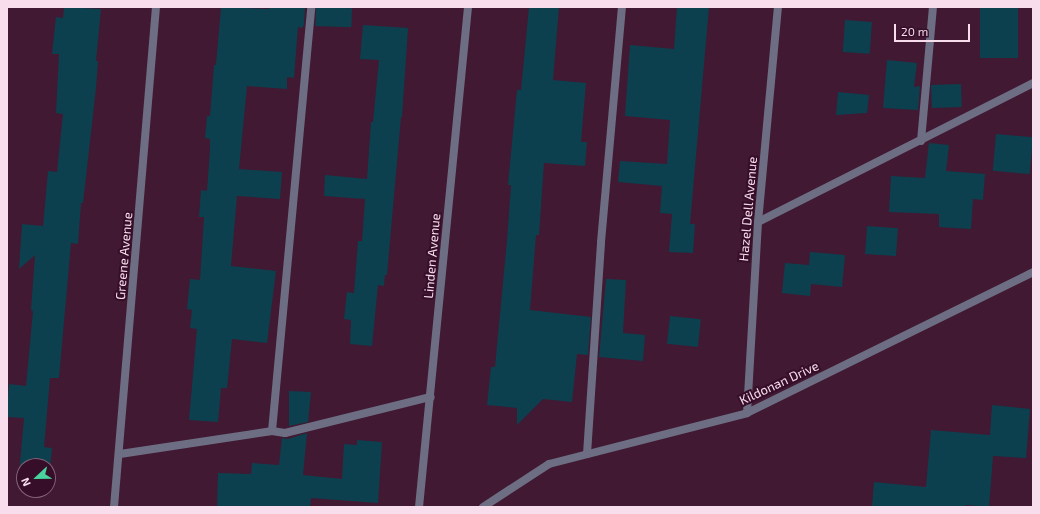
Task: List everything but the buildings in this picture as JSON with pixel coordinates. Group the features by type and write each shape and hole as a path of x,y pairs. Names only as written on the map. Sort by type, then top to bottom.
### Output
{"street":[{"name":"Greene Avenue","path":"114,507 120,454 156,7"},
{"path":"272,431 311,7"},
{"name":"Linden Avenue","path":"419,507 431,397 468,7"},
{"path":"587,454 601,242 622,7"},
{"name":"Hazel Dell Avenue","path":"747,413 758,222 778,7"},
{"path":"921,141 933,7"},
{"path":"758,222 921,141 1033,83"},
{"name":"Kildonan Drive","path":"483,507 549,464 747,413 1033,272"},
{"path":"120,454 272,431 285,433 431,397"}]}
